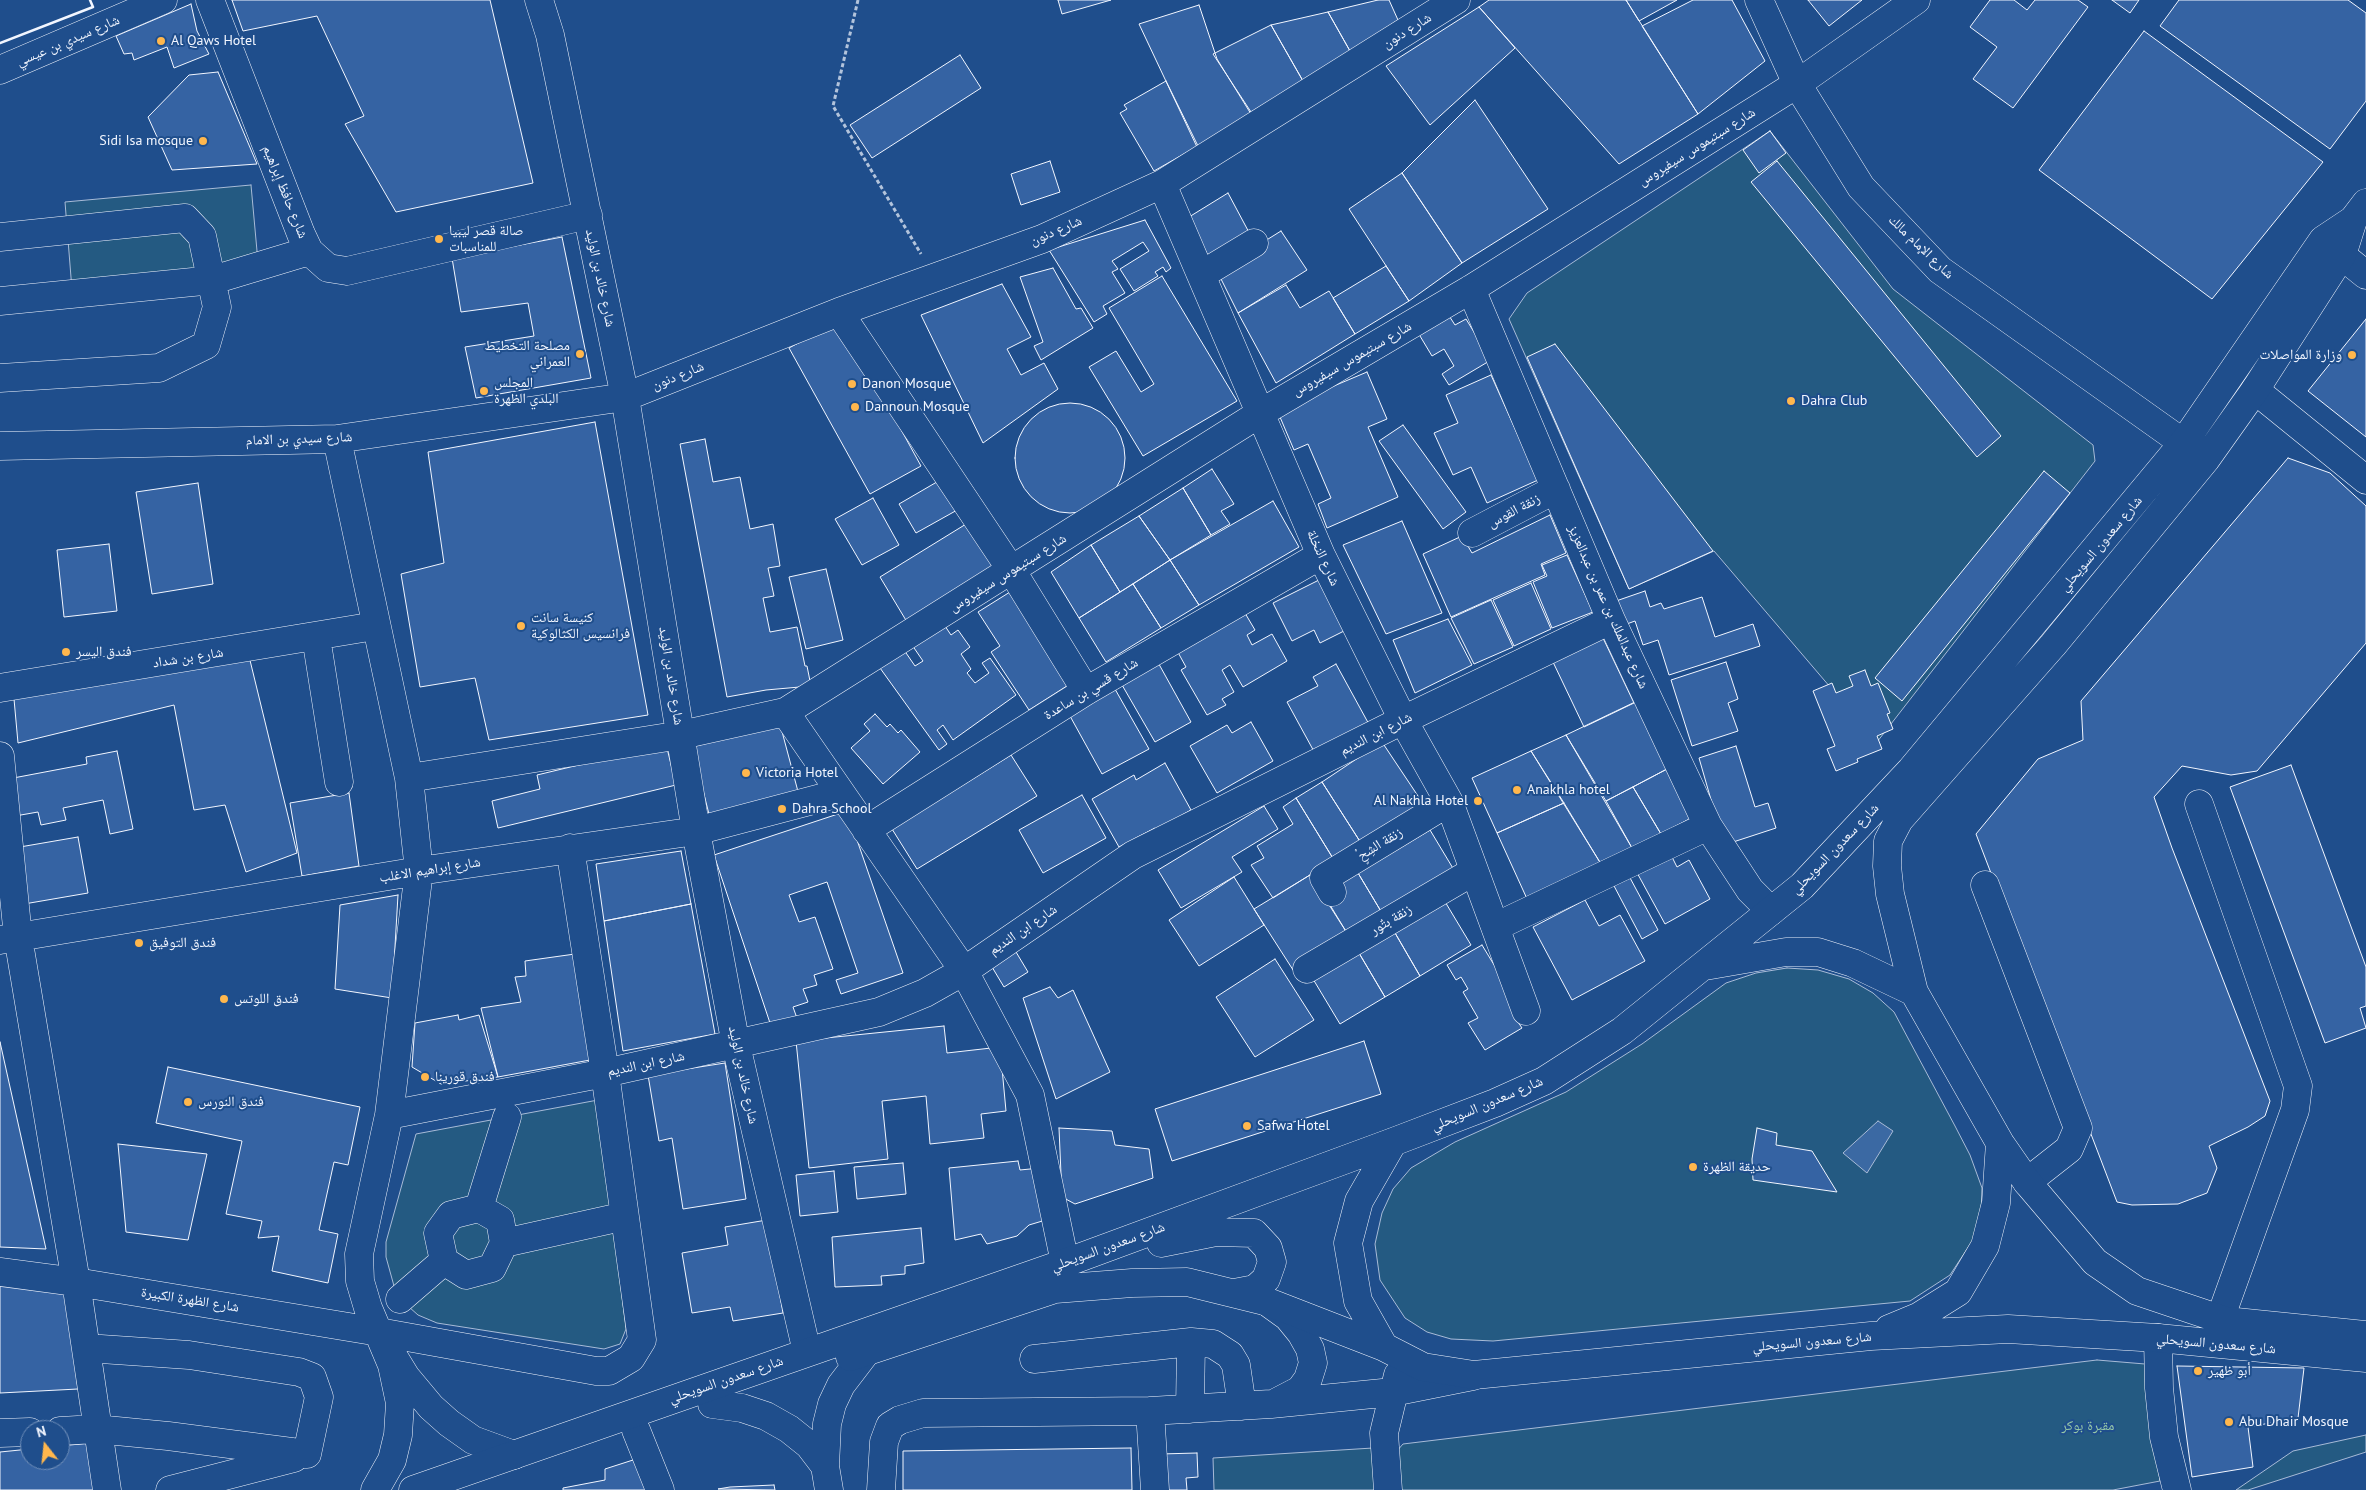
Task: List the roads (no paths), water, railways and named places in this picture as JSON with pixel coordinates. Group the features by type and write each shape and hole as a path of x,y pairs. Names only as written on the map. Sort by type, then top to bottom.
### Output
{"street":[{"name":"شارع سيدي بن عيسي","path":"0,70 163,0"},
{"name":"شارع حافظ إبراهيم","path":"210,0 309,251 328,268 347,271 588,215"},
{"name":"شارع خالد بن الوليد","path":"539,0 550,35 625,397 696,831 736,1045 806,1352"},
{"name":"شارع دنون","path":"625,397 839,312 1042,239 1162,184 1456,0"},
{"name":"شارع الإمام مالك","path":"1759,0 1797,84 1861,187 1940,270 2206,459"},
{"name":"شارع سبتيموس سيفيروس","path":"408,778 681,735 785,712 1259,414 1472,289 1797,84 1916,0"},
{"name":"شارع النخلة","path":"1162,184 1321,555 1403,720 1449,802 1526,1011"},
{"name":"شارع سعدون السويحلي","path":"413,1490 1065,1262 1393,1142 1495,1103 1544,1081 1622,1031 1802,886 1911,770 2184,442 2360,212"},
{"path":"0,237 185,218 202,236 217,307 206,345 160,368 0,378"},
{"path":"1201,275 1254,243"},
{"path":"2332,248 2366,275"},
{"name":"شارع سعدون السويحلي","path":"2332,248 2255,390 2206,459 2053,645 1898,820 1888,841 1887,866 1890,894 1914,992 2000,1143 2027,1182 2095,1262 2137,1291 2220,1319 2366,1334"},
{"path":"0,301 212,280 309,251"},
{"name":"شارع عبدالملك بن عمر بن عبدالعزيز","path":"1472,289 1611,620 1708,826 1750,890 1770,911"},
{"path":"839,312 1012,571 1086,690"},
{"path":"2255,390 2366,480"},
{"name":"شارع سيدي بن الامام","path":"0,446 337,439 625,397"},
{"path":"337,439 408,778 419,871 389,1115 359,1254 360,1281 368,1308 392,1365 400,1403 398,1435 392,1460 375,1490"},
{"name":"زنقة القوس","path":"1472,533 1556,488"},
{"name":"شارع قسي بن ساعدة","path":"866,830 1086,690 1321,555"},
{"name":"شارع ابن النديم","path":"389,1115 606,1073 879,1012 925,993 964,971 1133,855 1403,720 1611,620"},
{"name":"شارع بن شداد","path":"0,688 375,626"},
{"path":"316,637 339,782"},
{"path":"785,712 964,971 1030,1095 1065,1262 1216,1232 1254,1233 1268,1248 1272,1262 1266,1279 1255,1289 1234,1293"},
{"path":"0,756 9,938 76,1282 96,1429 107,1490"},
{"name":"شارع إبراهيم الاغلب","path":"9,938 419,871 696,831 840,793"},
{"name":"ْزنقة الشِحٍ","path":"1332,892 1324,878 1449,802"},
{"path":"2199,804 2298,1086 2295,1110 2220,1319"},
{"path":"1495,927 1708,826"},
{"name":"شارع الظهرة الكبيرة","path":"0,1272 76,1282 379,1332 596,1371 609,1371 631,1358 642,1340 606,1073 570,848"},
{"name":"زنقة بتٌور","path":"1307,969 1474,871"},
{"path":"1985,885 2078,1128 2069,1149 2027,1182"},
{"path":"1704,966 1786,952 1818,952 1853,963 1914,992"},
{"path":"479,1208 507,1118"},
{"path":"1388,1490 1384,1432 1393,1392 1393,1352 1358,1301 1348,1243 1359,1200 1393,1142"},
{"path":"1871,1336 1918,1317 1958,1292 1985,1246 1996,1203 2000,1143"},
{"path":"479,1208 500,1220 504,1243 492,1268 466,1275 444,1261 438,1233 451,1215 479,1208"},
{"path":"504,1243 612,1219"},
{"path":"400,1299 444,1261"},
{"name":"شارع سعدون السويحلي","path":"468,1490 636,1430 1055,1289 1132,1283 1187,1282 1268,1302 1393,1352 1423,1367 1474,1375 1871,1336 2008,1329 2158,1338 2366,1358"},
{"path":"1268,1302 1288,1317 1301,1333 1310,1349 1312,1363 1308,1379 1300,1390 1271,1404"},
{"path":"379,1332 406,1377 449,1423 473,1440 514,1455"},
{"path":"2158,1338 2158,1388 2164,1438 2177,1490"},
{"path":"1034,1359 1191,1342 1213,1344 1230,1355 1239,1376 1242,1406"},
{"path":"1190,1409 1191,1342"},
{"path":"86,1348 189,1355 298,1372 312,1377 319,1397 308,1454"},
{"path":"827,1478 826,1431 832,1404 853,1368 867,1351"},
{"path":"881,1490 886,1434 890,1426 910,1416 923,1413 1150,1411 1271,1404 1393,1392 1474,1375"},
{"path":"712,1404 742,1408 766,1416 789,1429 809,1446 827,1478"},
{"path":"1150,1411 1155,1490"},
{"path":"70,1430 96,1429 168,1436 308,1454"},
{"path":"636,1430 660,1490"},
{"path":"0,1433 20,1432"},
{"path":"170,1490 222,1483 308,1454"}],"place":[{"name":"Al Qaws Hotel","path":"161,41"},
{"name":"Sidi Isa mosque","path":"203,141"},
{"name":"صالة قصر ليبيا للمناسبات","path":"439,239"},
{"name":"مصلحة التخطيط العمراني","path":"580,354"},
{"name":"وزارة المواصلات","path":"2352,355"},
{"name":"Danon Mosque","path":"852,384"},
{"name":"المجلس البلدي الظهرة","path":"484,391"},
{"name":"Dahra Club","path":"1791,401"},
{"name":"Dannoun Mosque","path":"855,407"},
{"name":"كنيسة سانت فرانسيس الكثالوكية","path":"521,626"},
{"name":"فندق اليسر","path":"66,652"},
{"name":"Victoria Hotel","path":"746,773"},
{"name":"Anakhla hotel","path":"1517,790"},
{"name":"Al Nakhla Hotel","path":"1478,801"},
{"name":"Dahra School","path":"782,809"},
{"name":"فندق التوفيق","path":"139,943"},
{"name":"فندق اللوتس","path":"224,999"},
{"name":"فندق قورينا","path":"425,1077"},
{"name":"فندق النورس","path":"188,1102"},
{"name":"Safwa Hotel","path":"1247,1126"},
{"name":"حديقة الظهرة","path":"1693,1167"},
{"name":"أبو ظهير","path":"2198,1371"},
{"name":"Abu Dhair Mosque","path":"2229,1422"}],"park label":[{"name":"مقبرة بوكر","path":"2088,1426"}]}
